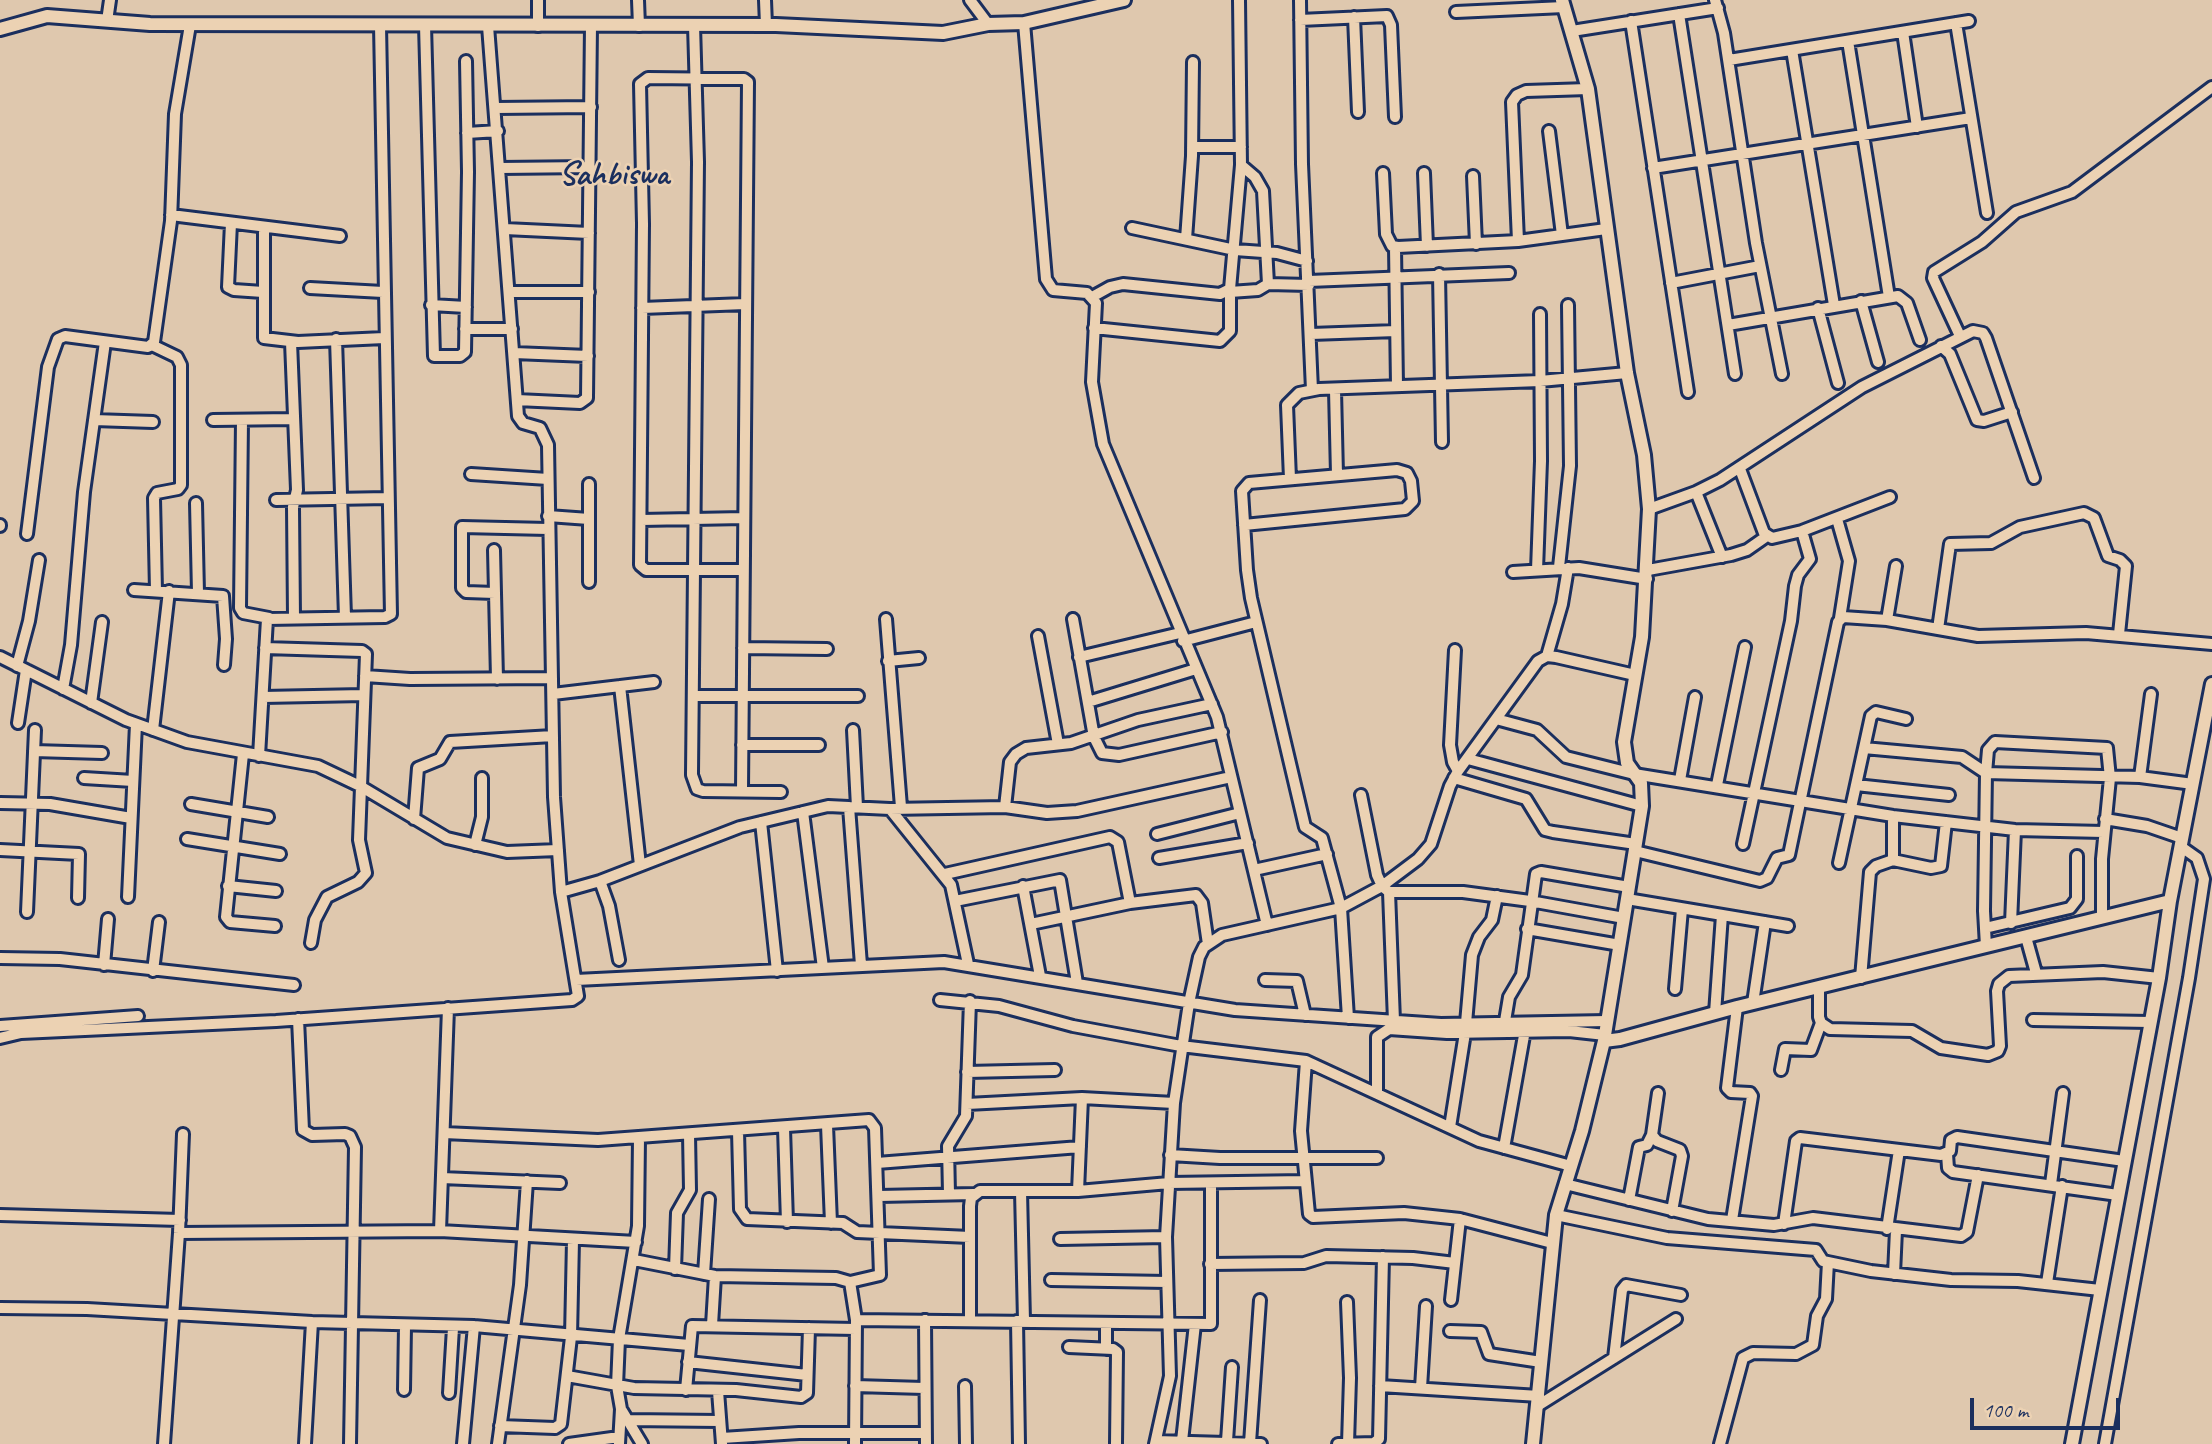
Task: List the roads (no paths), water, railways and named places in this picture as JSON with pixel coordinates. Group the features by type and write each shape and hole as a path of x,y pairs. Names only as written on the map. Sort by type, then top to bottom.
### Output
{"street":[{"path":"107,21 110,0"},
{"path":"538,0 538,26"},
{"path":"638,0 639,26"},
{"path":"765,0 766,25"},
{"path":"970,0 988,24"},
{"path":"0,29 47,16 190,24 766,25 943,33 988,24 1024,23 1124,0"},
{"path":"1094,328 1220,341 1230,331 1230,291 1236,250 1241,165 1239,0"},
{"path":"1300,0 1312,390"},
{"path":"1456,12 1563,4 1588,89 1627,373 1644,455 1649,509 1648,575 1624,742 1624,754 1641,783 1642,806 1605,1031 1556,1215 1533,1444"},
{"path":"1572,31 1679,14 1716,4 1729,60 1760,266 1773,316 1782,374"},
{"path":"1679,14 1735,374"},
{"path":"1300,20 1383,15 1390,20 1395,117"},
{"path":"1354,17 1358,112"},
{"path":"1631,21 1688,392"},
{"path":"1729,60 1969,21"},
{"path":"1024,23 1046,279 1053,290 1087,293 1092,297 1096,310 1092,382 1103,444 1222,732 1267,925"},
{"path":"1956,23 1987,213"},
{"path":"152,345 171,215 174,114 190,24"},
{"path":"242,420 240,608 243,613 269,618 385,617 391,614 380,25"},
{"path":"425,25 434,356 464,355 466,61"},
{"path":"694,25 697,305 693,783 703,791 781,792"},
{"path":"0,1038 22,1033 298,1019 572,1000 577,988 561,892 558,850 546,437 540,428 519,419 488,26"},
{"path":"517,400 586,401 591,26"},
{"path":"1903,32 1917,127"},
{"path":"1848,41 1889,297"},
{"path":"1792,50 1834,305"},
{"path":"1186,239 1192,147 1193,62"},
{"path":"742,792 748,82 744,79 641,80 642,568 743,570"},
{"path":"1960,336 1933,278 1934,272 1982,242 2016,212 2072,192 2212,87"},
{"path":"1518,241 1512,102 1517,94 1526,91 1588,89"},
{"path":"496,108 591,107"},
{"path":"1653,168 1971,118"},
{"path":"467,133 498,131"},
{"path":"1549,131 1562,235"},
{"path":"1192,147 1241,147"},
{"path":"1241,165 1255,177 1264,191 1268,284"},
{"path":"500,168 590,167"},
{"path":"1383,173 1386,234 1388,241 1395,247 1518,241 1606,229"},
{"path":"1424,173 1427,246"},
{"path":"1473,176 1476,244"},
{"path":"171,215 340,236"},
{"path":"231,223 228,287 234,290 263,292"},
{"path":"264,227 263,337 291,342 384,338"},
{"path":"1132,228 1236,250 1265,251 1307,261"},
{"path":"505,229 589,233"},
{"path":"1395,247 1397,386"},
{"path":"1671,283 1760,266"},
{"path":"1092,297 1110,287 1123,284 1220,294 1258,290 1268,284 1396,275 1509,272"},
{"path":"1439,274 1442,442"},
{"path":"310,288 383,292"},
{"path":"509,292 589,292"},
{"path":"1728,325 1898,296 1907,303 1920,340"},
{"path":"1861,301 1878,362"},
{"path":"642,308 745,304"},
{"path":"431,305 466,307"},
{"path":"1261,1444 1227,1441 1156,1442 1170,1376 1166,1237 1174,1103 1181,1046 1199,957 1208,944 1222,935 1341,908 1385,889 1431,844 1456,774 1530,669 1547,656 1562,604 1568,490 1568,305"},
{"path":"1818,308 1838,383"},
{"path":"1537,570 1541,483 1539,314"},
{"path":"465,329 512,328"},
{"path":"1311,334 1396,331"},
{"path":"1649,509 1696,492 1740,469 1834,403 1973,331 1983,333 2034,478"},
{"path":"27,534 48,367 56,343 65,336 152,345 177,357 181,365 181,485 178,489 157,493 154,498 156,591"},
{"path":"336,339 345,617"},
{"path":"64,689 105,342"},
{"path":"291,342 294,419 294,618"},
{"path":"1941,346 1950,354 1977,420 1984,421 2012,412"},
{"path":"514,353 588,356"},
{"path":"1290,480 1287,405 1294,396 1312,390 1539,381 1627,373"},
{"path":"1335,390 1337,475"},
{"path":"213,420 294,419"},
{"path":"94,420 153,422"},
{"path":"1740,469 1767,536"},
{"path":"1244,525 1405,509 1412,505 1411,481 1403,471 1337,475 1244,486 1244,525 1247,570 1256,622 1305,827 1322,838 1341,908 1348,1018"},
{"path":"471,474 548,479"},
{"path":"589,484 589,582"},
{"path":"1696,492 1722,557"},
{"path":"1513,572 1563,568 1648,575 1747,550 1767,536 1802,531 1890,497"},
{"path":"276,500 388,498"},
{"path":"196,503 198,593"},
{"path":"1938,629 1950,544 1991,543 2020,527 2084,513 2094,518 2108,556 2126,566 2119,634"},
{"path":"548,516 589,519"},
{"path":"641,520 744,518"},
{"path":"1456,774 1526,799 1545,830 1635,848 1764,880 1774,860 1790,853 1840,618 1849,561 1837,519"},
{"path":"495,593 466,592 462,589 462,527 548,529"},
{"path":"1743,844 1791,621 1795,586 1798,575 1810,559 1802,531"},
{"path":"495,550 496,679"},
{"path":"18,723 21,668 39,560"},
{"path":"1887,620 1896,566"},
{"path":"134,590 220,594 224,597 223,665"},
{"path":"153,730 169,592"},
{"path":"1840,618 1848,616 1887,620 1998,638 2086,633 2204,643"},
{"path":"259,756 266,622 269,618"},
{"path":"886,619 896,808 911,838 945,874 956,901 968,964"},
{"path":"1073,619 1094,737 1102,753 1118,755 1222,732"},
{"path":"91,702 102,622"},
{"path":"1079,657 1256,622"},
{"path":"1038,636 1058,744"},
{"path":"1717,785 1745,647"},
{"path":"265,648 362,651 366,654 359,848 366,873 358,882 327,897 315,920 311,943"},
{"path":"743,649 827,649"},
{"path":"1455,650 1450,745 1456,774"},
{"path":"1547,656 1634,675"},
{"path":"0,657 153,730 206,748 307,763 360,786 447,838 507,852 558,850"},
{"path":"888,661 919,658"},
{"path":"1088,702 1196,669"},
{"path":"365,676 552,678"},
{"path":"553,694 654,682"},
{"path":"2072,1444 2158,978 2169,901 2174,838 2193,784 2212,684"},
{"path":"620,686 640,865"},
{"path":"2140,777 2151,694"},
{"path":"263,697 364,695"},
{"path":"693,696 858,696"},
{"path":"1680,780 1695,697"},
{"path":"1005,807 1010,762 1026,748 1094,737 1138,720 1212,704"},
{"path":"1839,863 1873,713 1906,719"},
{"path":"1496,719 1537,730 1566,757 1634,774 1717,785 1893,816 2015,830 2104,832"},
{"path":"128,897 136,724"},
{"path":"27,912 35,730"},
{"path":"853,730 853,807 862,965"},
{"path":"414,819 418,768 440,759 450,742 553,736"},
{"path":"1986,946 1986,773 1988,750 1995,742 2107,748 2110,778 2104,832 2102,918"},
{"path":"742,745 820,745"},
{"path":"1864,748 1962,757 1986,773 2140,777 2193,784"},
{"path":"34,751 102,753"},
{"path":"243,754 228,886 227,920 275,926"},
{"path":"1468,759 1642,806"},
{"path":"561,892 600,881 761,822 828,806 1005,807 1047,813 1077,811 1231,777"},
{"path":"83,778 133,781"},
{"path":"475,845 482,817 482,778"},
{"path":"1856,785 1949,795"},
{"path":"1361,795 1385,889 1394,1021"},
{"path":"0,803 33,803 131,818"},
{"path":"191,804 268,817"},
{"path":"803,812 823,968"},
{"path":"1157,834 1240,813"},
{"path":"1893,816 1894,860"},
{"path":"2105,819 2147,826 2174,838 2197,858 2204,879 2189,978 2105,1444"},
{"path":"761,822 777,971"},
{"path":"1861,978 1870,872 1876,866 1894,860 1931,868 1941,866 1946,822"},
{"path":"2011,923 2015,830"},
{"path":"945,874 1110,836 1118,842 1130,903"},
{"path":"187,839 233,849 280,854"},
{"path":"1159,858 1248,843"},
{"path":"0,850 79,854 78,898"},
{"path":"1254,870 1327,854"},
{"path":"1985,928 2064,910 2075,904 2077,856"},
{"path":"1504,1021 1509,997 1522,975 1530,901 1535,877 1541,872 1682,909 1788,926"},
{"path":"956,901 1060,880 1069,916 1077,983"},
{"path":"600,881 609,906 619,960"},
{"path":"228,886 276,891"},
{"path":"1023,886 1040,976"},
{"path":"1385,889 1497,896 1624,918"},
{"path":"1031,924 1130,903 1196,895 1202,903 1208,944"},
{"path":"1450,1127 1466,1028 1472,955 1479,937 1492,920 1497,896"},
{"path":"1377,1093 1376,1045 1381,1031 1466,1028 1504,1021 1605,1031 1620,1039 1737,1006 2169,901"},
{"path":"1675,989 1682,909"},
{"path":"1715,1013 1722,915"},
{"path":"104,965 108,919"},
{"path":"153,971 159,922"},
{"path":"1753,1003 1765,922"},
{"path":"1527,929 1620,945"},
{"path":"2026,936 2036,973"},
{"path":"0,958 36,956 294,985"},
{"path":"577,988 862,965 968,964 1189,1006 1466,1028 1605,1031"},
{"path":"1821,1023 1829,1030 1912,1031 1941,1048 1993,1054 2000,1046 1999,984 2009,976 2127,972 2158,978"},
{"path":"1265,980 1297,981 1305,1014"},
{"path":"1781,1070 1785,1049 1811,1050 1821,1023 1819,988"},
{"path":"940,1000 970,1001 1073,1026 1181,1046 1306,1061 1504,1149 1571,1166"},
{"path":"949,1194 947,1146 962,1127 967,1104 970,1001"},
{"path":"1732,1220 1752,1096 1750,1093 1731,1092 1727,1088 1737,1006"},
{"path":"440,1231 448,1008"},
{"path":"0,1026 138,1016"},
{"path":"298,1019 301,1124 306,1133 345,1134 354,1140 355,1231 350,1444"},
{"path":"2033,1020 2150,1021"},
{"path":"1504,1149 1525,1030"},
{"path":"1306,1061 1302,1158 1308,1209 1313,1217 1377,1212 1460,1219 1552,1243"},
{"path":"967,1072 1055,1070"},
{"path":"1629,1200 1639,1147 1647,1145 1652,1135 1658,1093"},
{"path":"2047,1283 2057,1185 2055,1152 2063,1093"},
{"path":"967,1104 1082,1098 1174,1103"},
{"path":"1078,1191 1082,1098"},
{"path":"444,1133 598,1140 869,1120 875,1128 881,1233 880,1275 850,1282 836,1278 710,1275 634,1260"},
{"path":"827,1125 831,1223"},
{"path":"784,1128 787,1222"},
{"path":"738,1131 742,1215 753,1222 843,1223 858,1232 970,1237"},
{"path":"164,1444 180,1220 183,1134"},
{"path":"675,1269 677,1213 690,1190 689,1134"},
{"path":"1652,1135 1682,1153 1672,1211"},
{"path":"2118,1195 1950,1171 1947,1154 1951,1140 1957,1137 2124,1161"},
{"path":"569,1444 619,1441 619,1339 636,1242 639,1138"},
{"path":"1784,1224 1797,1139 1947,1154"},
{"path":"877,1163 1080,1147"},
{"path":"1894,1274 1891,1230 1899,1150"},
{"path":"1170,1155 1377,1158"},
{"path":"1565,1184 1672,1211 1732,1220 1784,1224 1813,1218 1891,1230 1964,1236 1978,1175"},
{"path":"442,1178 560,1182"},
{"path":"498,1444 515,1330 527,1181"},
{"path":"879,1196 1078,1191 1169,1183 1211,1185 1305,1181"},
{"path":"686,1390 692,1326 809,1328 925,1320 1209,1325 1213,1321 1210,1264 1211,1185"},
{"path":"1019,1444 1021,1191"},
{"path":"970,1321 970,1206 974,1194"},
{"path":"709,1199 712,1325"},
{"path":"1556,1215 1667,1238 1816,1250 1823,1261 1894,1274 1951,1280 2047,1283 2100,1290"},
{"path":"0,1216 180,1220"},
{"path":"1451,1300 1460,1219"},
{"path":"179,1233 440,1231 636,1242"},
{"path":"1059,1239 1166,1237"},
{"path":"500,1426 558,1428 571,1336 573,1240"},
{"path":"1210,1264 1304,1263 1326,1256 1383,1257 1455,1264"},
{"path":"1338,1444 1378,1441 1383,1257"},
{"path":"1720,1444 1743,1357 1753,1353 1796,1354 1813,1345 1817,1316 1826,1299 1828,1262"},
{"path":"1051,1280 1167,1282"},
{"path":"850,1282 856,1325 855,1438"},
{"path":"1614,1358 1626,1285 1681,1295"},
{"path":"1250,1443 1260,1300"},
{"path":"1346,1302 1350,1403 1348,1444"},
{"path":"1421,1388 1426,1307"},
{"path":"0,1308 87,1309 453,1328 474,1326 689,1345"},
{"path":"1380,1385 1539,1400 1676,1319"},
{"path":"718,1391 722,1441 926,1438 925,1320"},
{"path":"305,1444 312,1322"},
{"path":"1106,1349 1107,1323"},
{"path":"1182,1441 1195,1324"},
{"path":"404,1390 405,1326"},
{"path":"463,1444 474,1326"},
{"path":"449,1393 453,1328"},
{"path":"567,1376 617,1386 802,1397 807,1393 809,1328"},
{"path":"1450,1331 1481,1332 1489,1354 1541,1362"},
{"path":"1069,1347 1113,1349 1118,1355 1116,1444"},
{"path":"688,1362 807,1375"},
{"path":"1227,1441 1232,1367"},
{"path":"855,1386 924,1388"},
{"path":"965,1386 966,1444"},
{"path":"621,1409 642,1444"},
{"path":"627,1420 720,1420"}],"district":[{"name":"Sahbiswa","path":"614,175"}]}
